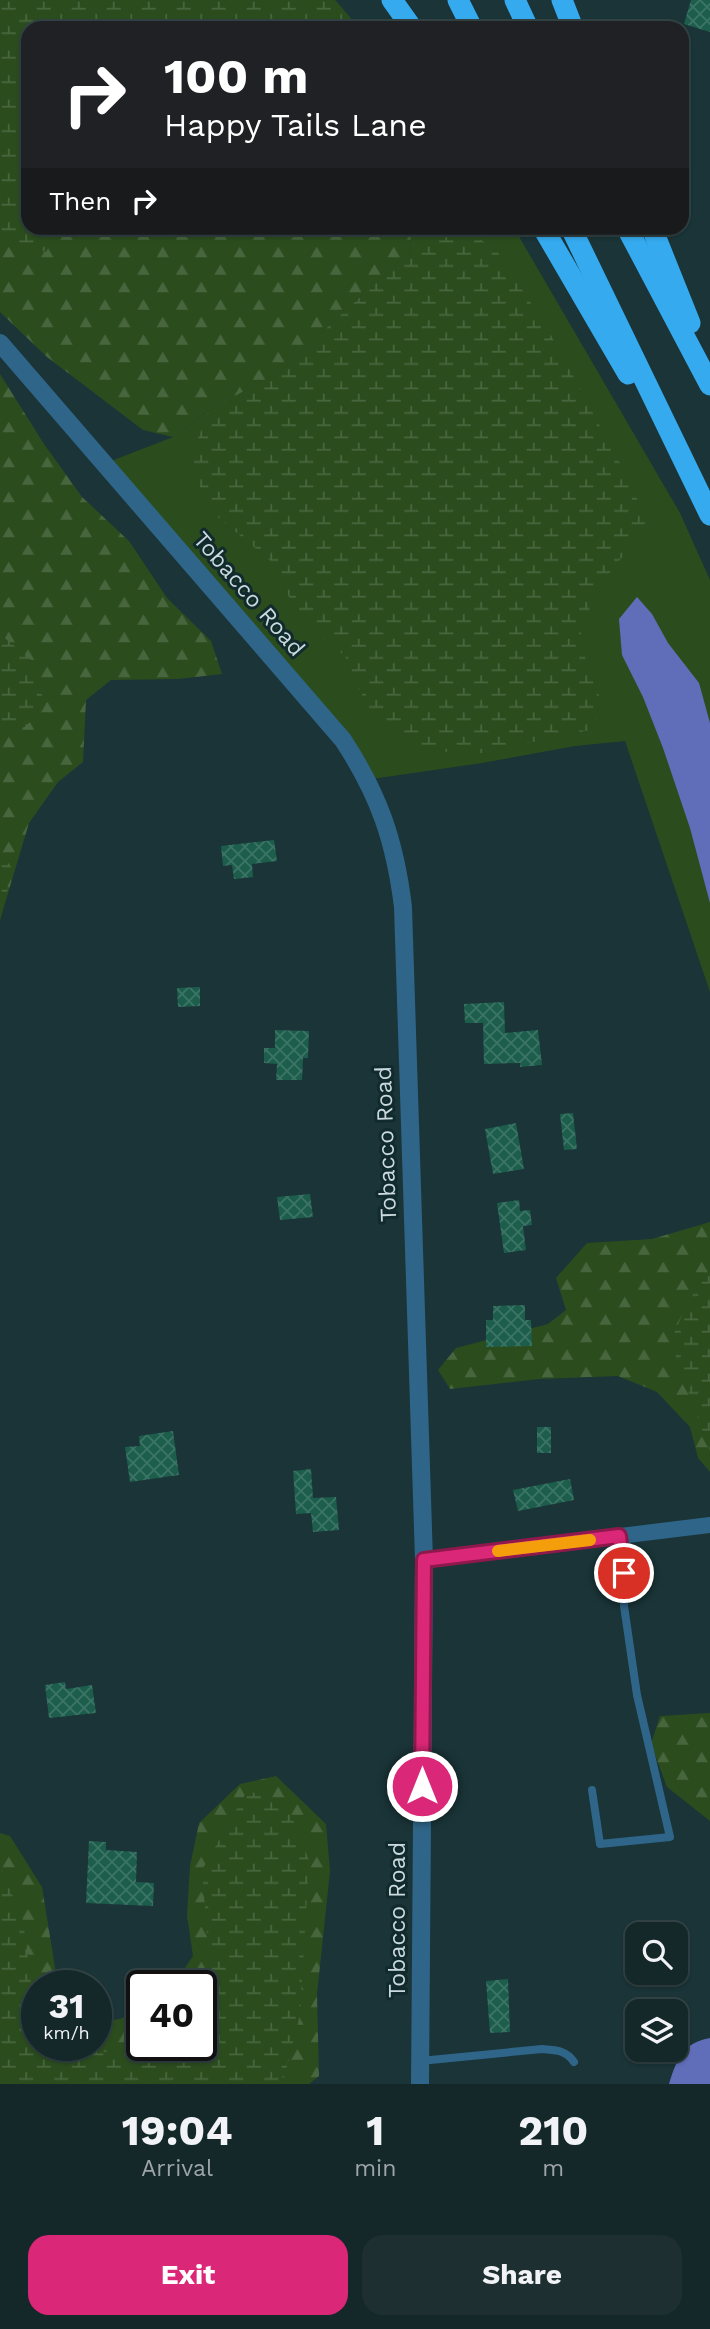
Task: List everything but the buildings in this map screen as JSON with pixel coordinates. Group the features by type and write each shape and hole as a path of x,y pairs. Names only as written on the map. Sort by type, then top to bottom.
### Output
{"highway":[{"path":"393,0 407,21"},
{"path":"458,0 468,21"},
{"path":"515,0 525,21"},
{"path":"562,0 570,21"},
{"path":"546,235 693,481"},
{"path":"574,235 710,515"},
{"path":"631,235 710,385"},
{"path":"655,235 710,373"}],"street":[{"name":"Tobacco Road","path":"0,344 343,740 368,782 390,834 403,907 424,1560 420,2084"},
{"path":"424,1560 710,1525"}],"lane":[{"path":"593,1790 600,1844 670,1837 637,1695 624,1606 624,1573 619,1536"},
{"path":"420,2061 542,2049 560,2050 574,2062"}],"green space":[{"path":"0,0 335,0 353,21 21,21 21,235 411,235 409,252 278,373 209,410 173,437 143,430 47,357 0,312"},
{"path":"0,0 335,0 353,21 21,21 21,235 56,235 46,252 0,235"},
{"path":"411,235 518,235 680,513 710,580 710,992 625,741 575,746 358,781 328,728 106,463 173,437 209,410 278,373 409,252"},
{"path":"450,235 474,235 497,251 547,328 622,467 647,520 596,590 581,633 587,668 602,702 594,729 467,756 409,744 368,708 345,656 299,618 273,563 206,507 191,456 209,410 278,373 409,252"},
{"path":"0,374 44,444 82,497 129,541 167,598 211,641 222,674 178,679 111,680 86,700 83,762 58,782 29,823 0,920"},
{"path":"0,634 31,660 45,705 25,727 0,724"},
{"path":"0,853 13,869 0,920"},
{"path":"710,1222 710,1472 698,1458 690,1427 657,1392 618,1376 539,1379 450,1389 438,1370 456,1348 548,1324 566,1310 556,1278 587,1243 652,1239"},
{"path":"710,1276 710,1451 676,1358 674,1334 687,1303 705,1277"},
{"path":"710,1713 710,1821 667,1787 651,1744 660,1716"},
{"path":"276,1776 326,1824 330,1871 317,1994 319,2076 309,2084 0,2084 0,1833 10,1836 42,1887 55,1970 21,1970 21,2061 112,2061 112,2020 126,2016 126,2061 217,2061 217,1970 184,1970 193,1956 187,1915 190,1866 199,1823 240,1784"},
{"path":"247,1791 285,1800 309,1860 300,2015 285,2074 276,2084 0,2084 0,1866 23,1920 29,1970 21,1970 21,2061 112,2061 112,2054 126,2049 126,2061 217,2061 217,1970 205,1970 209,1959 202,1870"}],"water":[{"path":"637,597 652,614 668,643 699,683 710,723 710,903 690,828 663,748 643,697 622,655 619,619"},
{"path":"710,2038 710,2084 669,2084 678,2062 688,2062 688,2047"}],"slow traffic":[{"path":"498,1551 590,1540"}],"route":[{"path":"422,1786 424,1560 619,1536 624,1573"}]}
